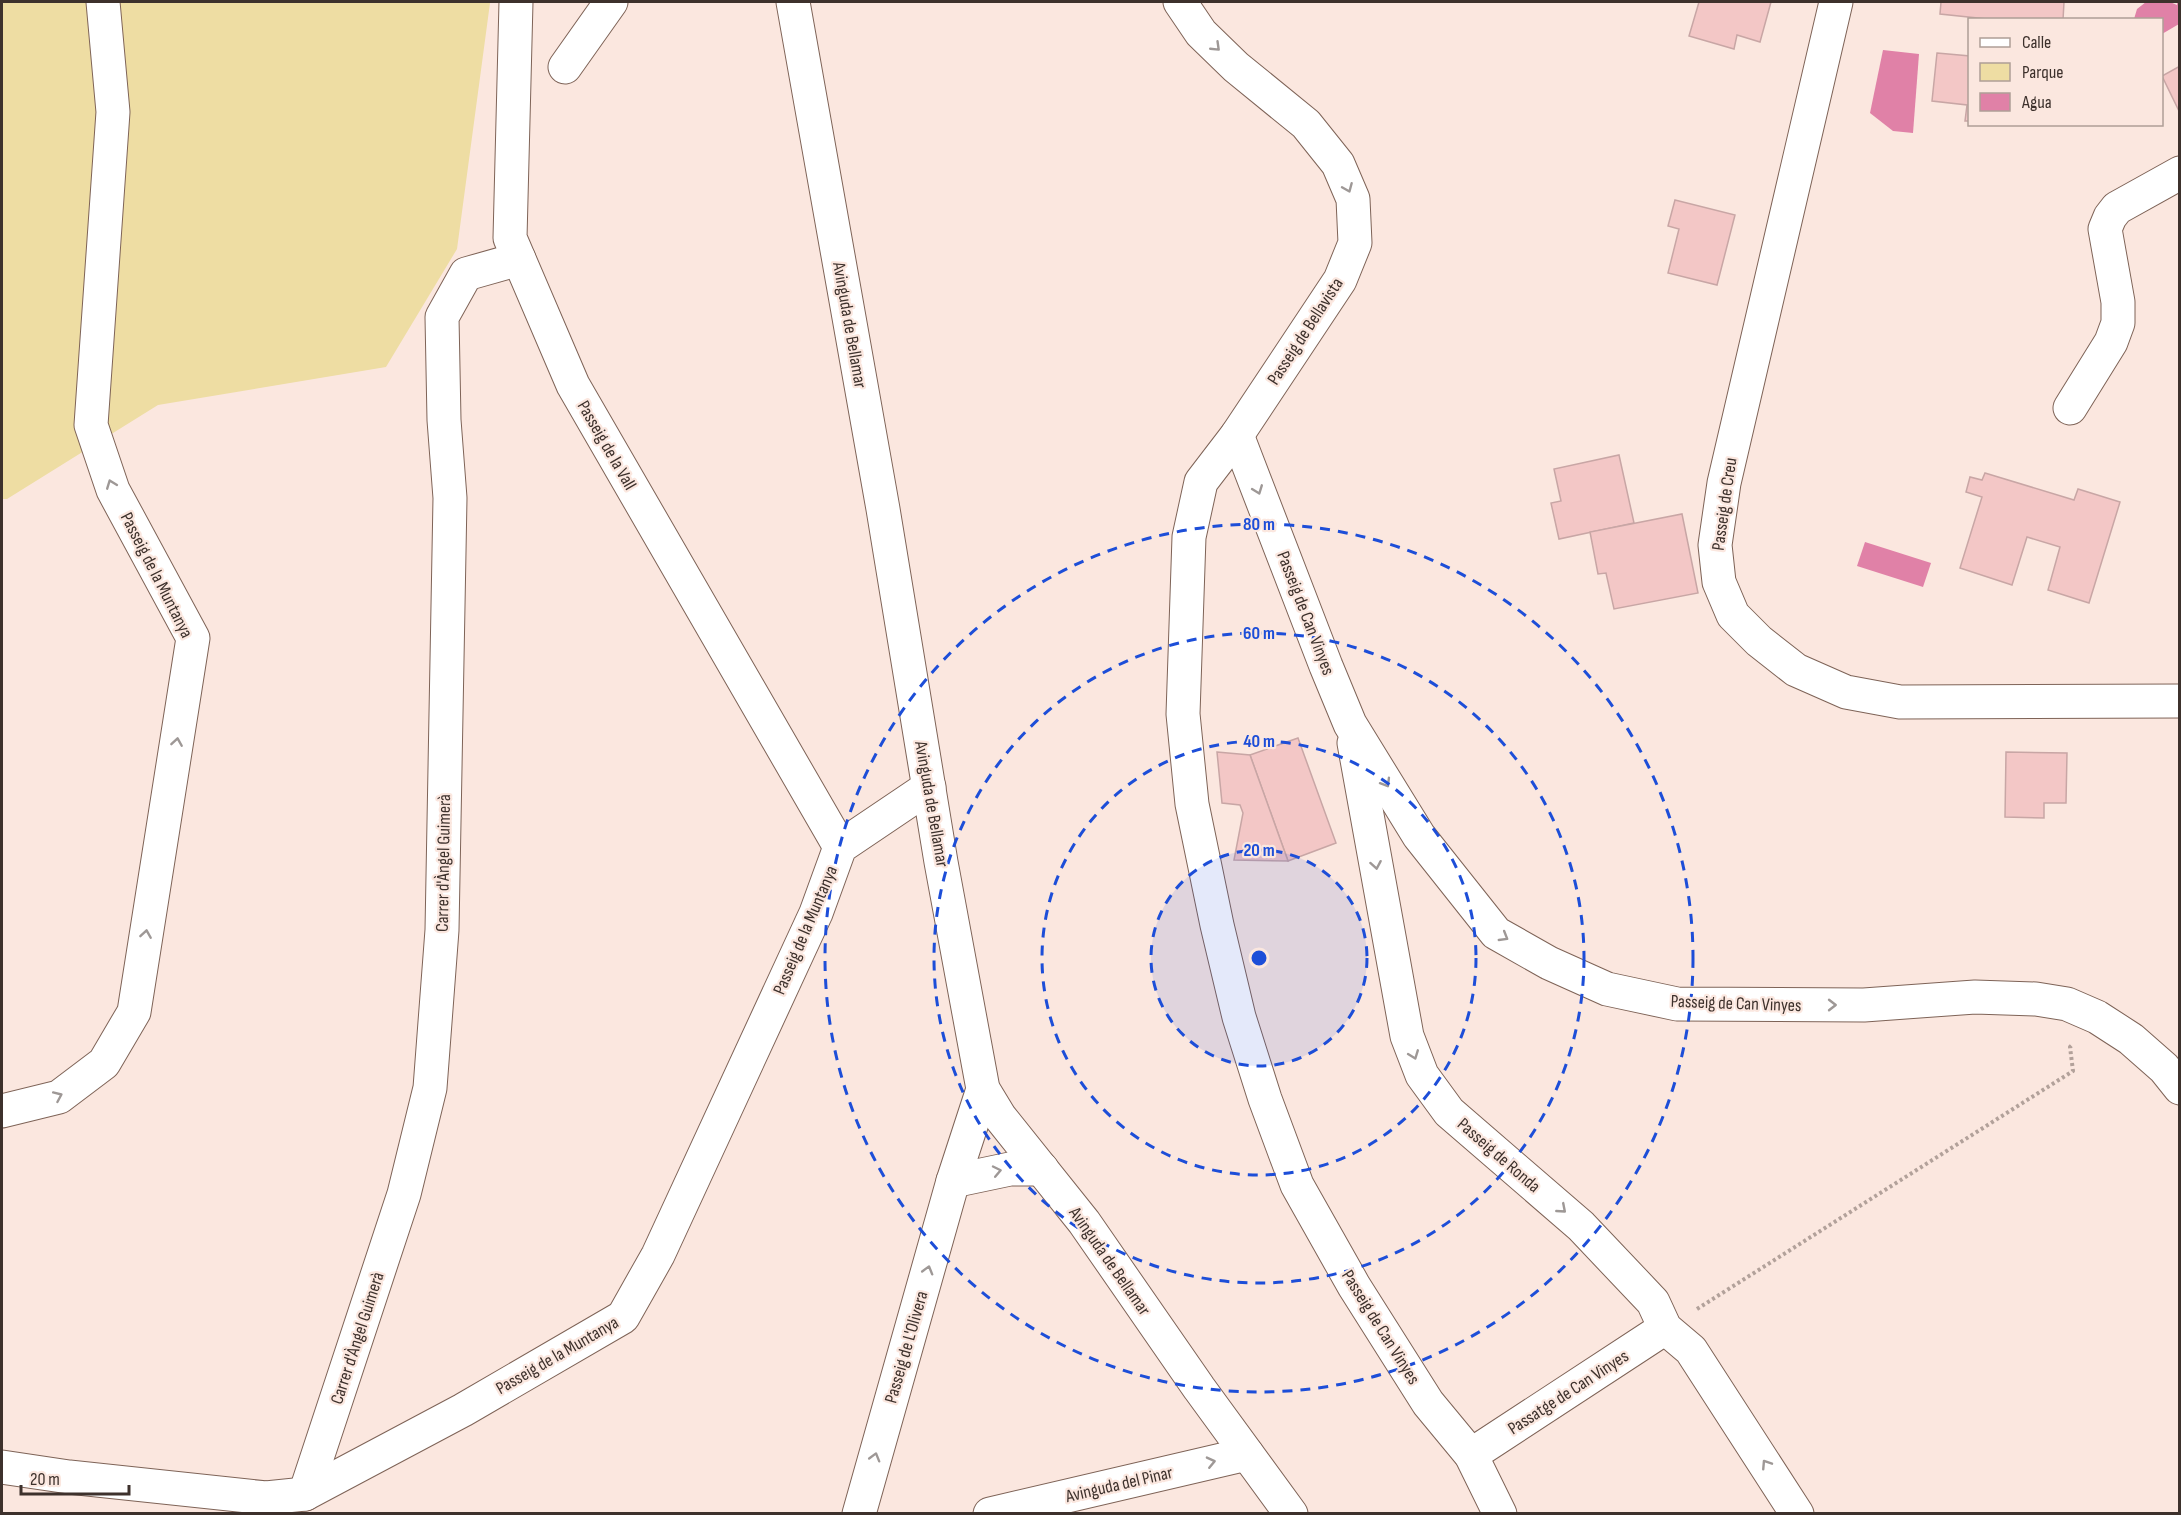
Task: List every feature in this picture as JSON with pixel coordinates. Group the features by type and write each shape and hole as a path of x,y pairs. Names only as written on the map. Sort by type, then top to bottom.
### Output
{"street":[{"name":"Passeig de la Muntanya","path":"2,1111 59,1097 104,1063 134,1012 193,638 113,490 91,425 114,112 103,2"},
{"name":"Passeig de la Vall","path":"516,2 510,238 573,385 840,848"},
{"path":"565,67 611,2"},
{"name":"Avinguda de Bellamar","path":"793,2 983,1089 1000,1117 1084,1222 1199,1388 1291,1514"},
{"name":"Passeig de Bellavista","path":"1180,2 1201,33 1236,67 1306,124 1338,164 1353,199 1355,243 1340,280 1238,435"},
{"name":"Passeig de Creu","path":"1836,2 1724,483 1715,545 1719,582 1733,615 1759,641 1796,670 1846,692 1900,702 2180,701"},
{"path":"2070,408 2111,342 2118,323 2118,302 2105,229 2110,217 2117,208 2180,173"},
{"name":"Carrer d'Àngel Guimerà","path":"305,1494 404,1194 430,1088 442,930 450,510 444,420 442,317 466,274 519,259"},
{"name":"Passeig de Can Vinyes","path":"1238,435 1350,724 1419,836 1497,933 1549,963 1607,989 1677,1004 1864,1005 1975,997 2036,999 2067,1004 2097,1017 2131,1039 2164,1068 2180,1088"},
{"name":"Passeig de Can Vinyes","path":"1238,435 1201,482 1189,537 1184,714 1192,804 1239,1017 1265,1099 1297,1185 1354,1286 1428,1402 1471,1455 1500,1514"},
{"name":"Passeig de Ronda","path":"1350,724 1407,1036 1422,1075 1449,1112 1589,1234 1653,1302 1665,1328 1691,1350 1797,1514"},
{"name":"Passeig de la Muntanya","path":"2,1467 69,1477 266,1498 305,1494 463,1410 623,1317 658,1255 816,913 840,848 929,787"},
{"name":"Passeig de L'Olivera","path":"859,1514 953,1181 983,1089"},
{"path":"953,1181 1010,1168 1042,1170"},
{"name":"Passatge de Can Vinyes","path":"1471,1455 1665,1328"},
{"name":"Avinguda del Pinar","path":"990,1514 1247,1454"}],"path":[{"path":"1665,1328 2073,1071 2070,1047 2097,1017"}],"green space":[{"path":"2,2 490,3 457,249 386,367 158,405 7,499 2,499"}],"water":[{"path":"2146,2 2170,2 2177,5 2179,2 2179,24 2163,33 2163,18 2134,18 2137,9"},
{"path":"1883,50 1919,54 1913,133 1893,131 1870,113"},
{"path":"1865,542 1931,563 1923,587 1857,566"}],"building":[{"path":"1699,2 1771,2 1760,42 1737,35 1734,49 1689,36"},
{"path":"1941,2 2064,2 2063,18 1978,18 1940,14"},
{"path":"1937,53 1968,56 1968,121 1965,121 1967,105 1932,101"},
{"path":"2180,66 2179,111 2163,78 2163,75"},
{"path":"1675,200 1735,215 1717,285 1668,273 1679,229 1668,226"},
{"path":"1619,455 1634,523 1559,539 1551,503 1561,501 1554,469"},
{"path":"1985,473 2074,500 2078,489 2120,502 2089,603 2048,590 2060,547 2027,537 2012,585 1960,568 1982,497 1966,492 1970,477 1982,480"},
{"path":"1682,514 1698,593 1614,609 1606,573 1598,574 1590,532"},
{"path":"1298,738 1336,843 1288,861 1250,755"},
{"path":"1217,752 1250,755 1288,861 1234,860 1243,813 1240,805 1222,803"},
{"path":"2006,752 2067,753 2066,803 2044,803 2044,818 2005,817"}]}
